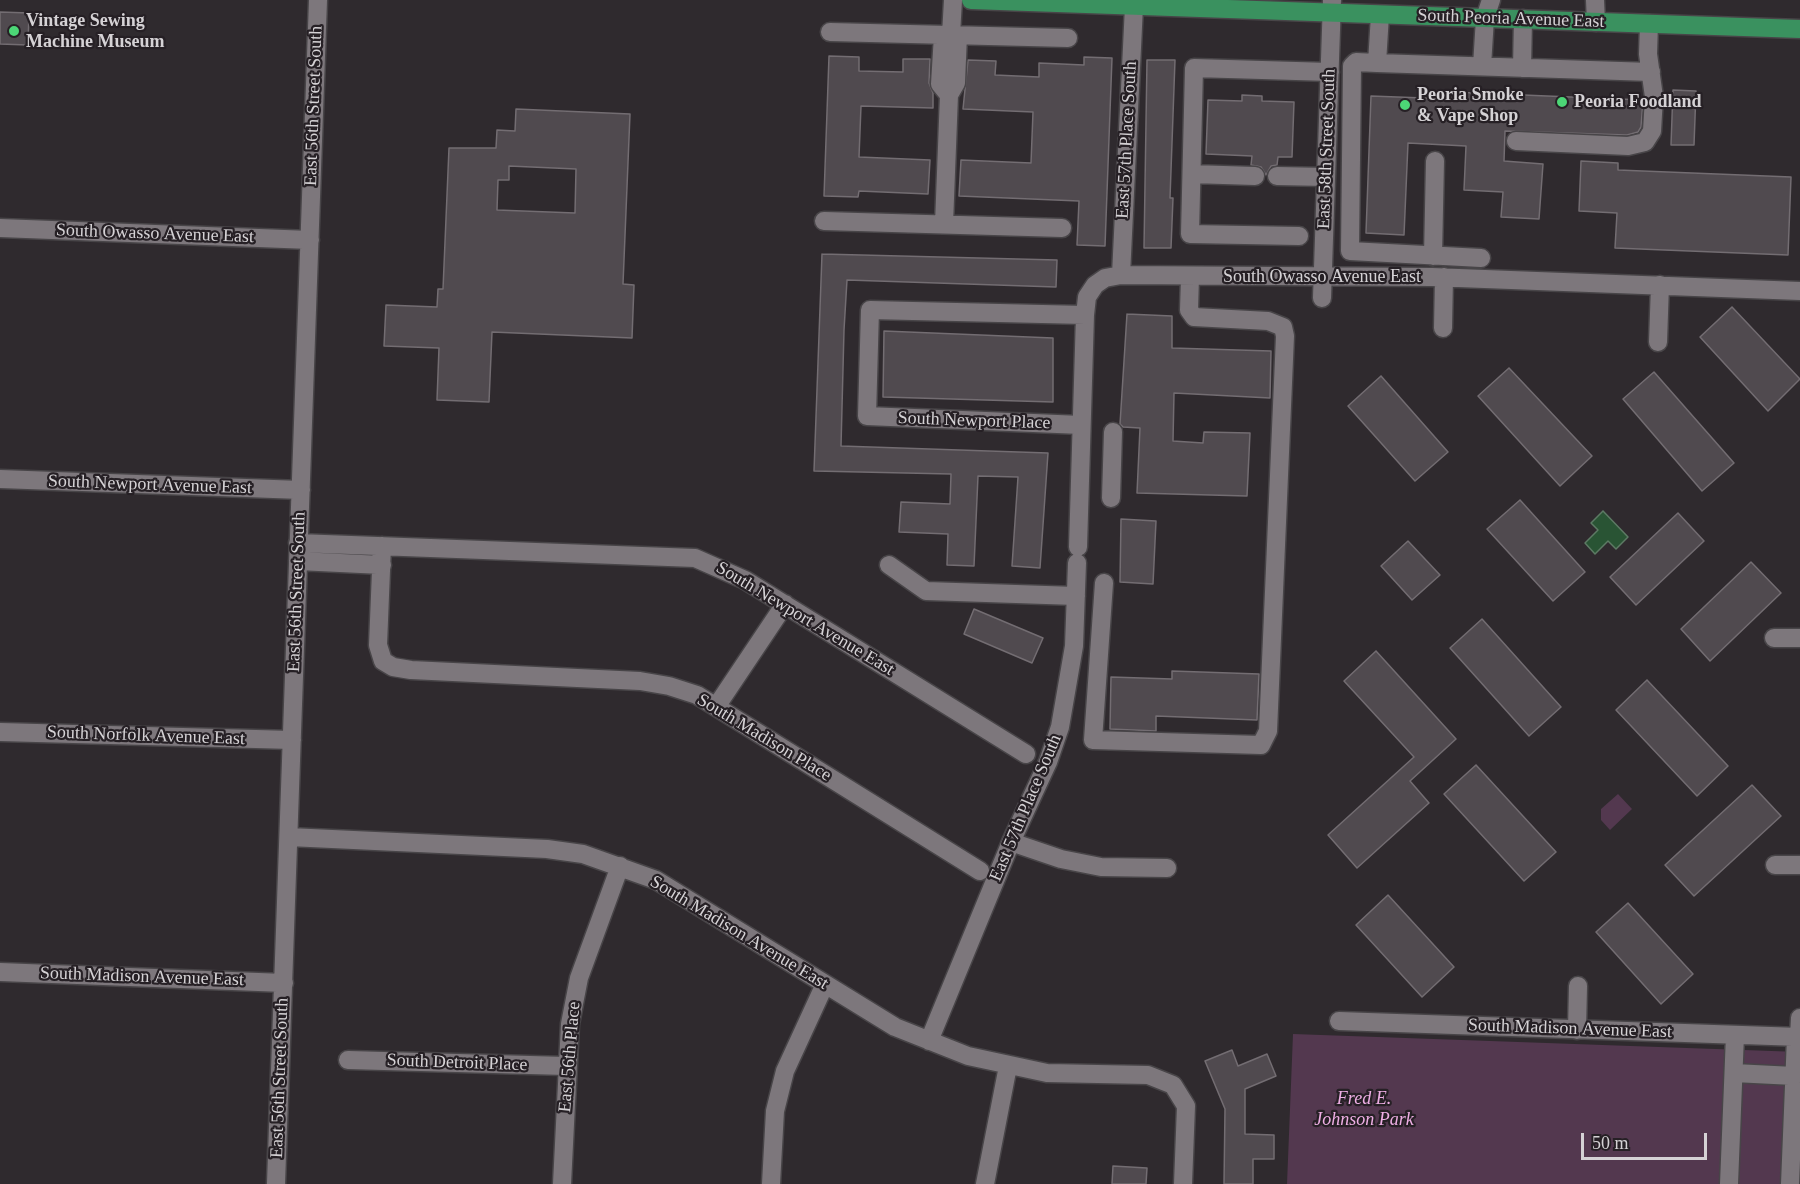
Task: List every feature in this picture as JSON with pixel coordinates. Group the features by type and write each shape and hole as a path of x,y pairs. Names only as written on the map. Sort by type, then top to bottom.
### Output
{"main road":[{"name":"South Peoria Avenue East","path":"971,0 1332,7 1380,15 1800,29"}],"street":[{"name":"East 56th Street South","path":"276,1184 318,0"},
{"path":"944,225 949,95 940,84 950,35 953,0"},
{"path":"1482,66 1485,18 1491,0"},
{"path":"1595,0 1596,22"},
{"name":"East 57th Place South","path":"1121,275 1141,4"},
{"name":"East 58th Street South","path":"1322,298 1332,7"},
{"path":"1377,63 1380,15"},
{"path":"1522,68 1523,20"},
{"path":"1516,141 1628,146 1645,142 1653,125 1654,97 1648,54 1649,24"},
{"path":"830,32 1068,38"},
{"path":"1481,258 1352,252 1349,249 1352,66 1356,62 1651,72"},
{"path":"1299,236 1190,234 1194,68 1330,72"},
{"path":"1433,256 1435,161"},
{"path":"1192,174 1255,176"},
{"path":"1276,176 1326,177"},
{"path":"824,220 1062,228"},
{"name":"South Owasso Avenue East","path":"0,228 310,240"},
{"name":"South Owasso Avenue East","path":"1085,315 1087,297 1095,285 1106,278 1121,275 1444,277 1800,291"},
{"path":"1104,583 1093,740 1255,747 1265,740 1268,731 1285,336 1283,327 1268,321 1194,317 1188,310 1191,277"},
{"path":"1443,328 1444,277"},
{"path":"1658,342 1660,285"},
{"name":"South Newport Place","path":"1081,425 867,416 870,310 1085,315"},
{"name":"East 57th Place South","path":"929,1041 1011,842 1048,762 1060,727 1071,676 1078,555 1085,315"},
{"path":"1111,498 1113,432"},
{"path":"1080,465 1112,465"},
{"name":"South Newport Avenue East","path":"0,479 301,490"},
{"name":"South Newport Avenue East","path":"298,543 694,558 736,575 1026,754"},
{"path":"298,561 382,565 382,546"},
{"name":"South Madison Place","path":"382,565 378,645 383,661 393,667 411,670 640,681 669,686 697,695 980,871"},
{"path":"889,566 926,591 1076,596"},
{"path":"716,707 785,604"},
{"path":"1074,630 1101,630"},
{"path":"1774,638 1800,638"},
{"name":"South Norfolk Avenue East","path":"0,732 292,740"},
{"name":"South Madison Avenue East","path":"289,837 547,849 583,854 620,866 656,880 895,1027 929,1041 968,1056 1008,1066 1073,1075 1148,1075 1173,1085 1186,1106 1184,1184"},
{"path":"1011,842 1060,859 1101,867 1167,868"},
{"path":"1775,865 1800,865"},
{"name":"East 56th Place","path":"562,1184 566,1066 570,1024 579,978 620,866"},
{"name":"South Madison Avenue East","path":"0,972 284,982"},
{"path":"771,1184 775,1111 785,1071 825,984"},
{"path":"1577,1030 1578,986"},
{"path":"1790,1184 1794,1076 1800,1018"},
{"name":"South Madison Avenue East","path":"1339,1021 1798,1037"},
{"path":"1729,1184 1735,1035"},
{"name":"South Detroit Place","path":"348,1060 566,1066"},
{"path":"985,1184 1008,1066"},
{"path":"1734,1073 1794,1076"}],"green space":[{"path":"1618,794 1632,809 1610,830 1601,820 1601,809"},
{"name":"Fred E. Johnson Park","path":"1293,1034 1800,1052 1800,1184 1287,1184"}],"shaded area":[{"path":"1603,511 1628,537 1616,549 1608,541 1595,554 1585,543 1598,530 1591,523"}],"building":[{"name":"Vintage Sewing Machine Museum","path":"0,12 29,13 28,45 0,44"},
{"path":"829,56 859,57 859,71 903,72 903,59 930,59 929,83 933,93 933,108 861,106 859,157 930,160 928,194 859,191 858,197 824,196"},
{"path":"1084,57 1112,58 1105,246 1077,245 1079,201 959,196 961,160 1031,163 1033,112 963,109 968,60 996,61 995,75 1039,77 1039,63 1084,65"},
{"path":"1147,60 1175,60 1170,198 1173,198 1171,248 1144,248"},
{"path":"1673,90 1696,91 1694,145 1671,145"},
{"path":"1451,92 1643,100 1641,127 1638,132 1627,135 1505,131 1504,161 1543,164 1539,219 1501,217 1503,192 1464,190 1466,146 1408,143 1404,235 1366,233 1371,96 1450,99"},
{"path":"1242,95 1262,96 1262,101 1294,102 1292,157 1278,157 1277,165 1271,166 1266,175 1261,167 1251,165 1252,156 1206,154 1208,100 1242,101"},
{"path":"516,109 630,114 623,284 634,285 632,338 492,332 489,402 437,400 439,348 384,346 386,305 437,307 438,289 443,289 449,148 496,148 497,130 515,131","holes":["509,166 576,169 575,213 497,210 498,180 509,180"]},
{"path":"1581,161 1618,163 1618,170 1791,177 1788,255 1615,248 1617,213 1579,211"},
{"path":"822,254 1057,260 1056,287 847,280 844,330 841,446 1048,453 1040,568 1012,566 1018,477 978,476 974,566 947,565 948,534 899,532 901,502 950,504 951,474 814,471"},
{"path":"1732,307 1800,379 1768,411 1700,337"},
{"path":"1127,314 1172,316 1172,348 1271,351 1270,398 1174,393 1173,441 1203,443 1204,432 1250,433 1247,496 1137,493 1140,428 1123,427 1120,424"},
{"path":"884,331 1053,338 1053,402 883,397"},
{"path":"1509,368 1592,456 1560,486 1478,396"},
{"path":"1654,372 1734,463 1702,491 1623,399"},
{"path":"1381,376 1448,452 1415,481 1348,406"},
{"path":"1520,500 1585,572 1553,601 1487,529"},
{"path":"1678,513 1704,541 1636,605 1610,577"},
{"path":"1121,519 1156,521 1153,584 1120,582"},
{"path":"1408,541 1440,575 1412,600 1381,566"},
{"path":"1751,562 1781,593 1710,661 1681,629"},
{"path":"974,609 1043,638 1032,663 964,634"},
{"path":"1482,619 1561,707 1529,736 1450,648"},
{"path":"1376,651 1456,739 1410,781 1429,803 1357,868 1328,835 1414,757 1344,681"},
{"path":"1172,671 1259,674 1257,720 1156,716 1156,731 1110,729 1111,677 1172,679"},
{"path":"1647,680 1728,766 1697,796 1616,710"},
{"path":"1476,765 1556,852 1524,881 1444,794"},
{"path":"1752,785 1781,816 1694,896 1665,865"},
{"path":"1388,895 1454,967 1422,997 1356,925"},
{"path":"1628,903 1693,974 1661,1004 1596,932"},
{"path":"1232,1050 1238,1066 1267,1054 1276,1076 1245,1089 1245,1134 1274,1135 1274,1159 1253,1159 1253,1184 1224,1184 1225,1109 1205,1061"},
{"path":"1113,1166 1147,1168 1146,1184 1112,1184"}],"place":[{"name":"Vintage Sewing Machine Museum","path":"14,31"},
{"name":"Peoria Foodland","path":"1562,102"},
{"name":"Peoria Smoke & Vape Shop","path":"1405,105"}]}
